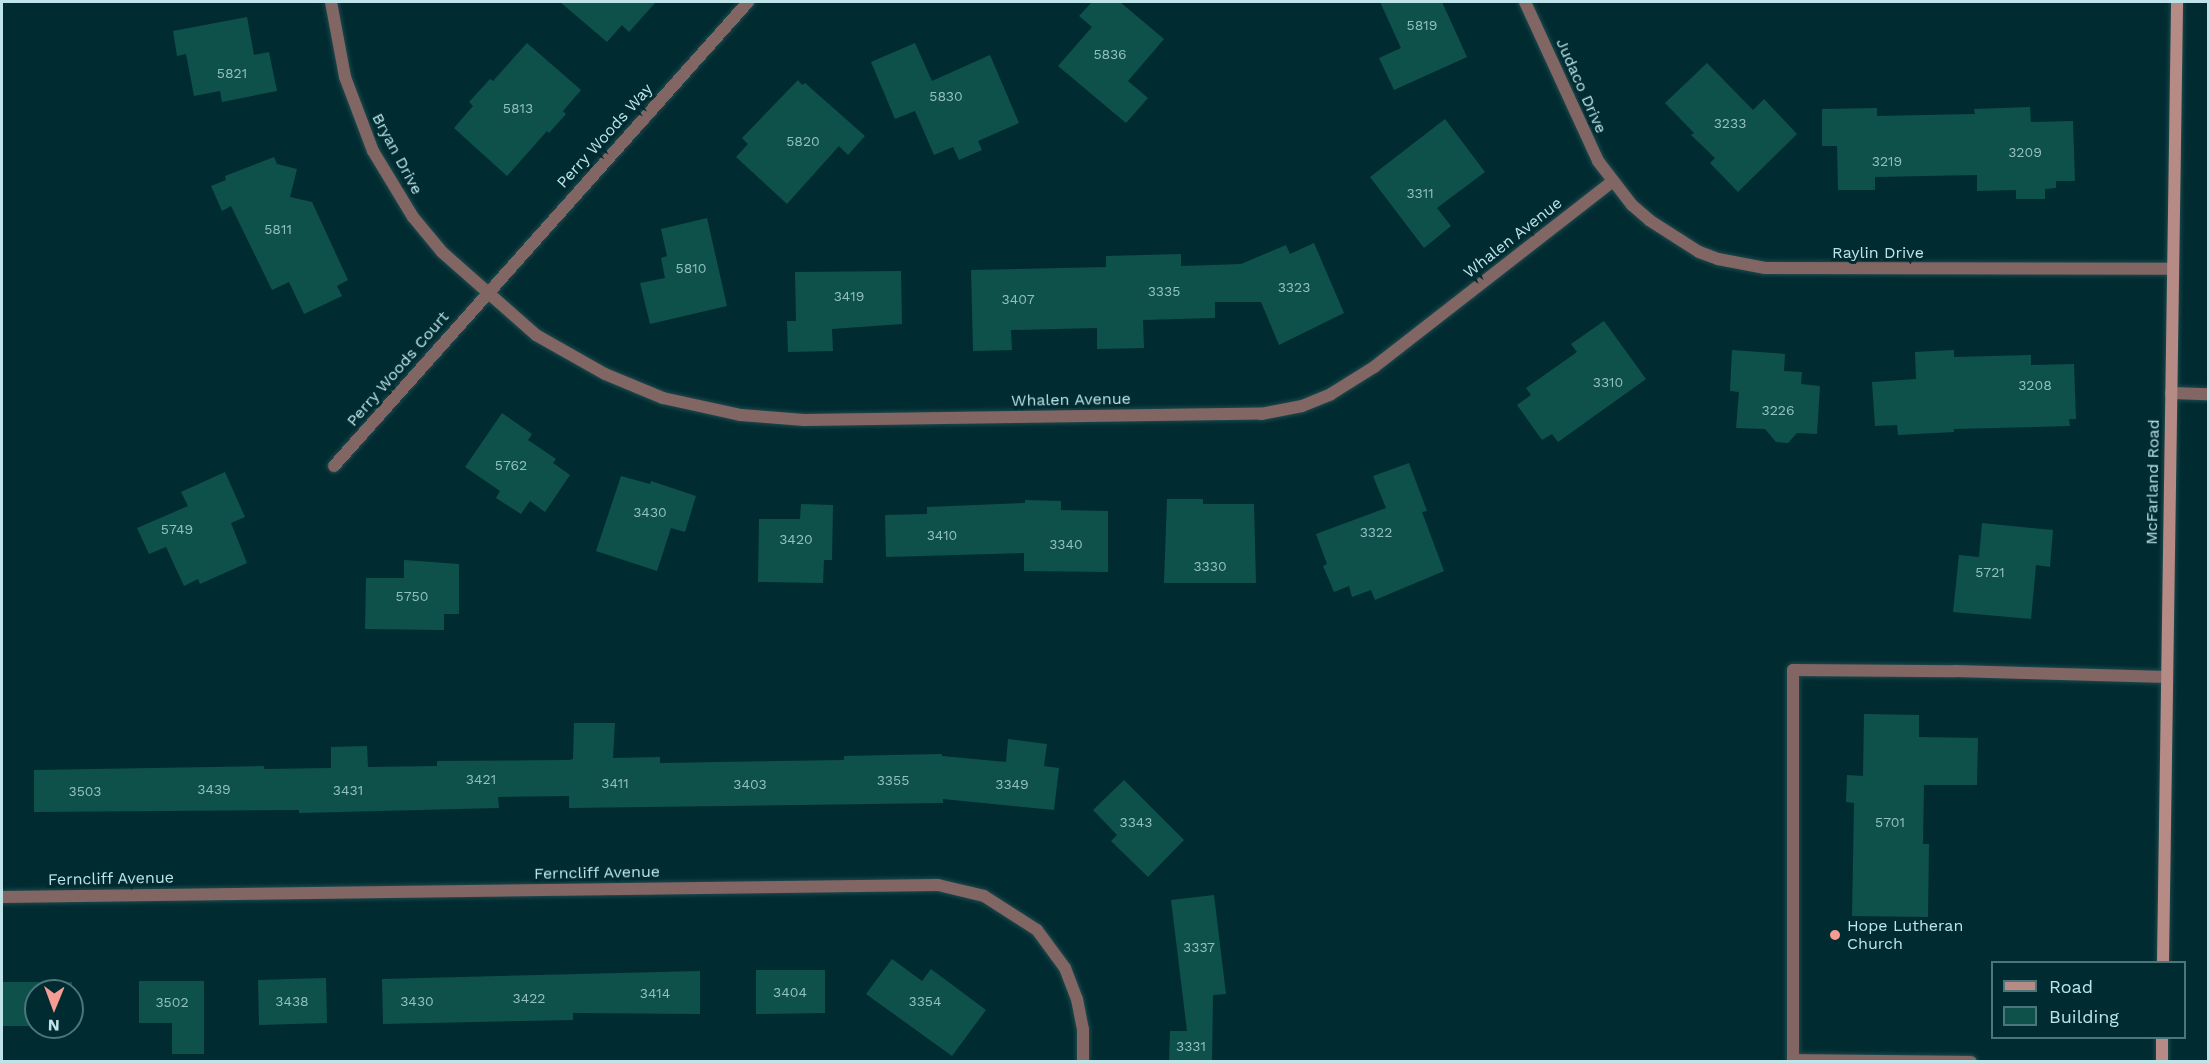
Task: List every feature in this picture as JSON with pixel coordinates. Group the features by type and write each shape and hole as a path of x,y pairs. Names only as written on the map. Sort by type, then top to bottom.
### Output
{"street":[{"name":"Bryan Drive","path":"331,2 345,77 373,150 413,217 442,252 487,293"},
{"name":"Perry Woods Way","path":"487,293 748,2"},
{"name":"Judaco Drive","path":"1525,2 1585,136 1612,182"},
{"name":"McFarland Road","path":"2163,961 2177,2"},
{"name":"Whalen Avenue","path":"487,293 536,335 605,374 663,398 741,415 804,420 1261,414 1315,401 1374,368 1612,182"},
{"name":"Raylin Drive","path":"1612,182 1649,220 1683,244 1718,259 1765,268 2172,270"},
{"name":"Perry Woods Court","path":"334,466 487,293"},
{"path":"2171,393 2208,394"},
{"path":"1971,1062 1793,1060 1793,670 1955,671 2167,677"},
{"name":"Ferncliff Avenue","path":"2,897 922,884 946,886 970,891 992,900 1025,920 1048,943 1065,968 1077,999 1083,1029 1083,1062"},
{"path":"2162,1039 2162,1062"}],"building":[{"path":"560,2 656,2 629,32 622,25 607,42"},
{"path":"1092,2 1120,2 1164,39 1128,81 1148,98 1126,123 1058,66 1092,27 1079,16"},
{"path":"1380,2 1442,2 1467,57 1394,90 1379,58 1401,48"},
{"path":"247,17 254,55 269,52 277,91 222,102 220,91 194,96 186,54 177,56 173,31"},
{"path":"527,43 581,90 563,111 566,114 549,133 547,131 507,176 454,128 473,106 469,102 490,79 493,81"},
{"path":"915,43 932,81 990,55 1019,123 978,141 982,150 959,160 953,147 934,155 915,111 895,119 871,62"},
{"path":"1707,63 1753,110 1764,99 1797,134 1738,192 1710,163 1715,158 1691,135 1694,133 1665,103"},
{"path":"798,80 802,85 805,83 865,136 848,155 839,146 787,204 736,157 748,144 742,138"},
{"path":"2030,107 2031,122 2073,121 2075,181 2056,181 2056,188 2045,189 2045,199 2016,199 2016,190 1977,191 1977,175 1875,177 1875,190 1838,190 1837,146 1822,146 1822,109 1877,108 1877,116 1975,114 1974,109"},
{"path":"1445,119 1485,172 1437,208 1451,226 1424,248 1370,177"},
{"path":"274,157 277,164 297,169 290,197 312,202 348,280 337,286 342,296 304,314 289,282 272,290 231,206 222,211 211,186 226,180 225,176"},
{"path":"707,218 727,306 650,324 640,283 665,278 661,258 667,256 661,229"},
{"path":"1314,243 1344,313 1279,345 1261,302 1215,302 1215,318 1143,320 1144,348 1097,349 1097,328 1011,330 1012,350 973,351 971,270 1106,267 1106,256 1181,254 1181,266 1241,264 1286,245 1290,254"},
{"path":"901,271 902,324 832,329 833,351 788,352 787,321 796,321 795,272"},
{"path":"1604,321 1646,379 1558,442 1552,434 1542,440 1517,405 1531,395 1526,388 1577,352 1571,344"},
{"path":"1732,350 1785,354 1784,371 1802,372 1801,384 1820,386 1817,434 1797,433 1788,443 1776,442 1765,429 1736,428 1739,392 1730,391"},
{"path":"1954,350 1954,357 2031,355 2031,365 2074,364 2076,419 2069,419 2070,426 1954,429 1954,432 1898,435 1897,425 1875,426 1872,382 1916,379 1915,352"},
{"path":"502,413 532,434 528,440 556,459 553,463 570,475 545,512 530,501 521,514 496,498 500,491 465,467"},
{"path":"1409,463 1427,511 1422,512 1444,571 1375,600 1371,590 1352,597 1349,586 1334,592 1323,566 1327,564 1316,534 1386,508 1373,476"},
{"path":"225,472 245,517 231,523 247,563 200,584 198,579 184,586 166,547 149,554 137,528 188,506 181,492"},
{"path":"621,476 650,484 651,481 696,496 685,532 671,528 657,571 596,551"},
{"path":"1167,499 1203,499 1203,504 1254,504 1256,583 1164,583"},
{"path":"1025,500 1061,501 1061,510 1108,511 1108,572 1024,571 1024,553 886,557 885,515 927,514 927,507 1025,503"},
{"path":"801,504 833,505 832,560 824,560 823,583 758,582 759,519 800,519"},
{"path":"1982,523 2053,530 2050,567 2036,565 2031,619 1953,612 1959,555 1979,557"},
{"path":"404,560 459,564 459,614 444,614 444,630 365,629 366,578 404,578"},
{"path":"1864,714 1919,715 1919,737 1978,738 1977,785 1924,785 1923,844 1929,844 1928,917 1852,916 1854,803 1846,802 1847,775 1863,776"},
{"path":"574,723 615,723 613,758 660,757 660,763 844,760 844,756 942,754 942,756 1006,762 1008,739 1047,744 1044,766 1059,768 1054,810 943,799 943,803 569,808 569,796 498,797 499,808 299,813 299,810 34,812 34,770 264,766 264,769 331,768 331,747 367,746 368,767 437,766 437,761 569,760 573,759"},
{"path":"1124,780 1184,840 1148,877 1111,841 1117,835 1093,810"},
{"path":"1214,895 1226,994 1213,995 1212,1062 1169,1062 1170,1031 1187,1031 1171,900"},
{"path":"892,959 922,981 931,969 986,1010 952,1056 866,994"},
{"path":"756,970 825,970 825,1013 756,1014"},
{"path":"700,971 700,1014 573,1013 573,1020 383,1024 382,979"},
{"path":"326,978 327,1023 259,1025 258,980"},
{"path":"139,981 204,981 204,1054 172,1054 172,1023 139,1023"},
{"path":"2,982 24,982 24,1026 2,1026"}],"place":[{"name":"Hope Lutheran Church","path":"1835,935"}]}
